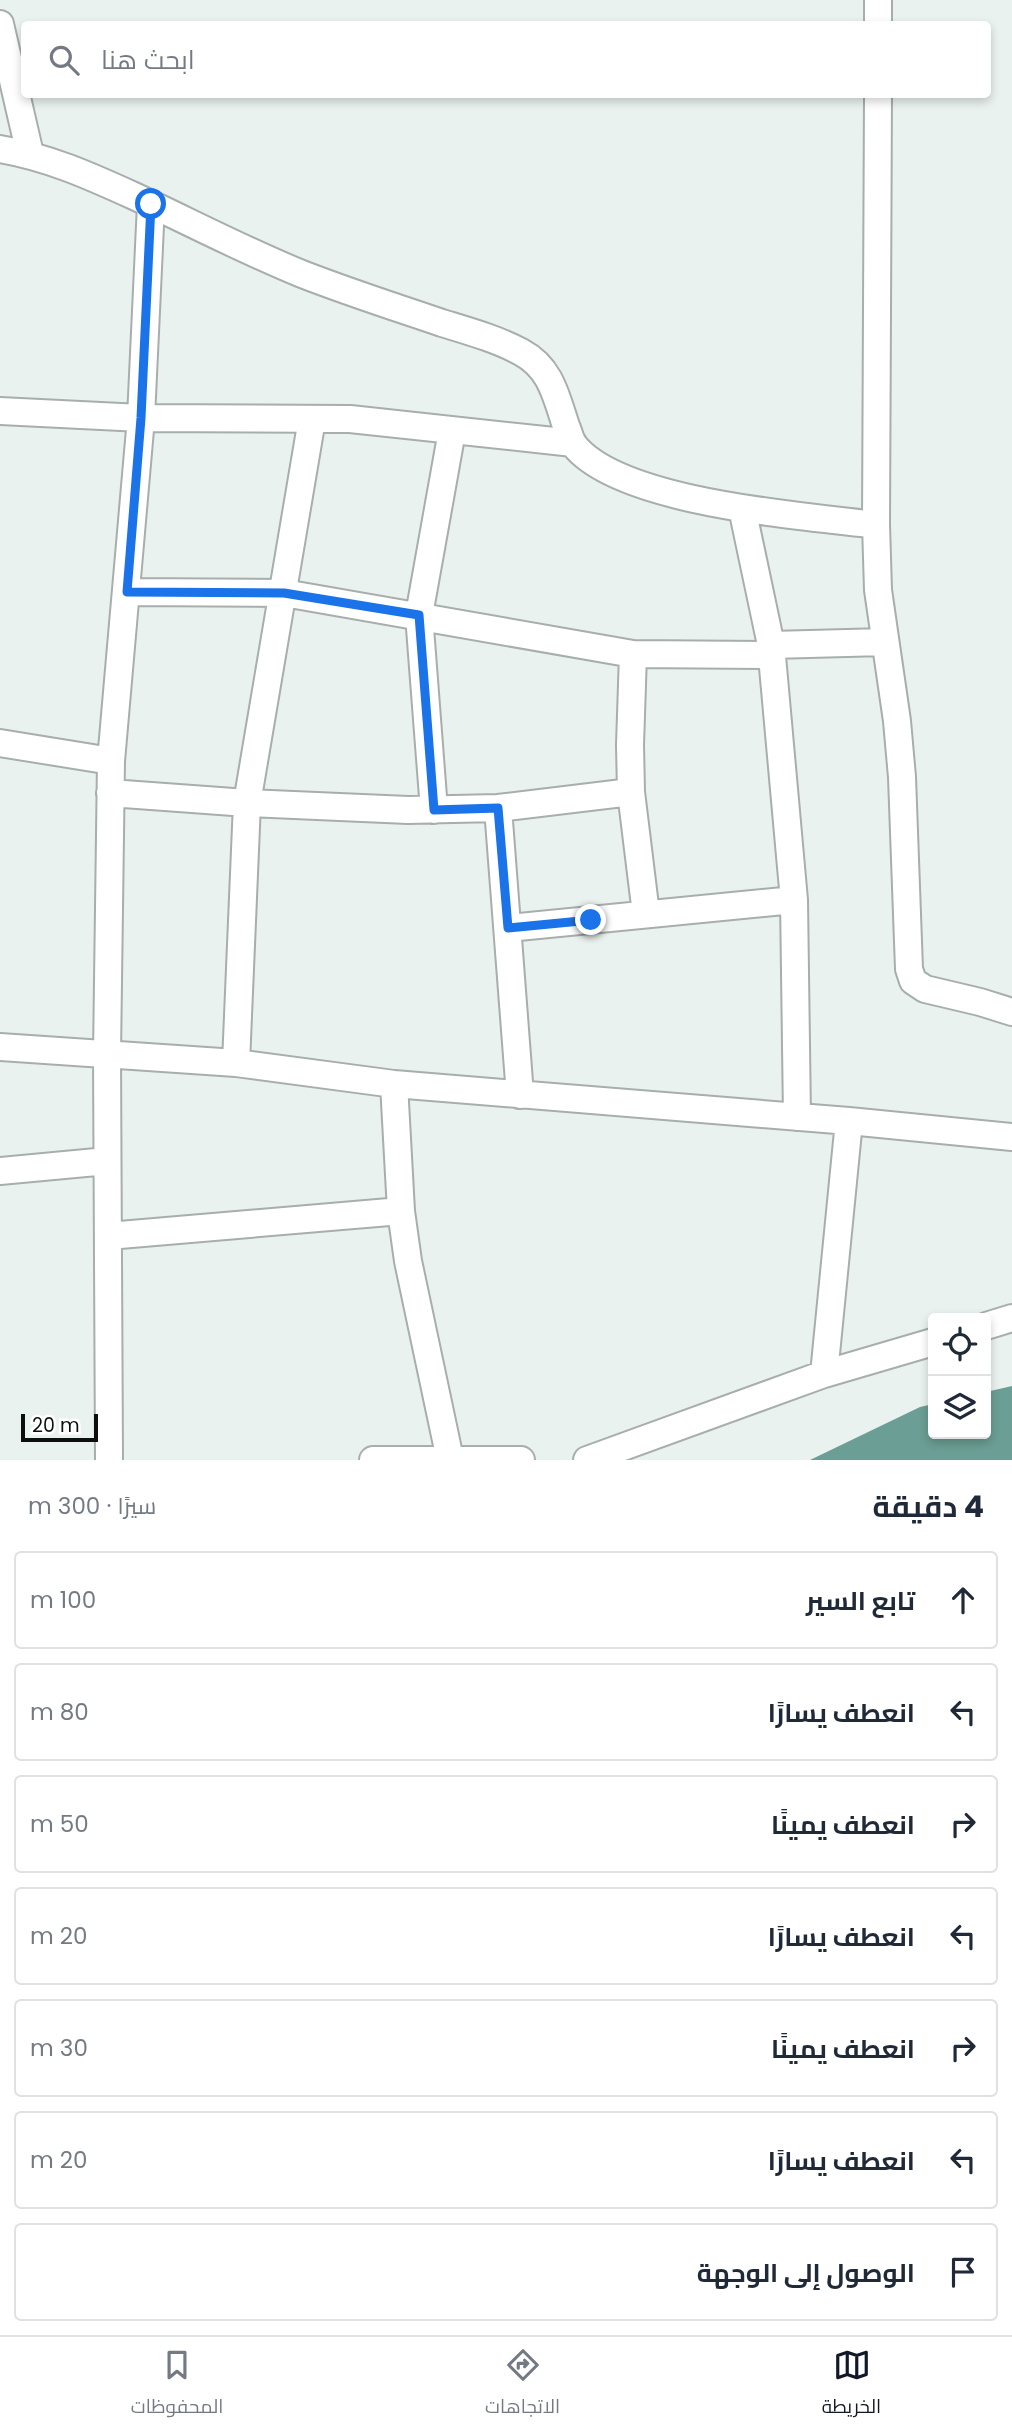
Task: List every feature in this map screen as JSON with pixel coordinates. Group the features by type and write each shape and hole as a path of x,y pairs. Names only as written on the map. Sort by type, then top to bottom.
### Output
{"street":[{"path":"878,0 878,21"},
{"path":"0,24 30,154"},
{"path":"878,98 878,590 899,743 909,969 913,981 925,989 1012,1012"},
{"path":"0,149 30,154 86,174 298,272 519,351 538,363 550,380 573,443 587,458 620,477 648,488 742,508 876,525"},
{"path":"109,1460 107,1055 111,761 141,418 151,204"},
{"path":"0,411 141,418 350,419 573,443"},
{"path":"236,1063 247,803 312,419"},
{"path":"434,810 419,615 452,430"},
{"path":"742,508 771,650 794,900 797,1117"},
{"path":"127,592 284,593 633,654 771,650 885,642"},
{"path":"633,654 631,792 646,914"},
{"path":"0,743 111,761"},
{"path":"110,793 247,803 434,810 498,808 631,792"},
{"path":"498,808 520,1095"},
{"path":"508,928 794,900"},
{"path":"0,1047 236,1063 394,1083 1012,1137"},
{"path":"394,1083 401,1210 408,1261 450,1459"},
{"path":"824,1374 849,1121"},
{"path":"0,1171 107,1161"},
{"path":"108,1236 401,1210"},
{"path":"991,1324 1012,1318"},
{"path":"587,1460 824,1374 928,1343"},
{"path":"373,1460 522,1460"}],"shaded area":[{"path":"1012,1386 1012,1460 810,1460 928,1405 928,1439 991,1439 991,1391"}],"route":[{"path":"151,204 141,418 127,592 284,593 419,615 434,810 498,808 508,928 591,920"}]}
